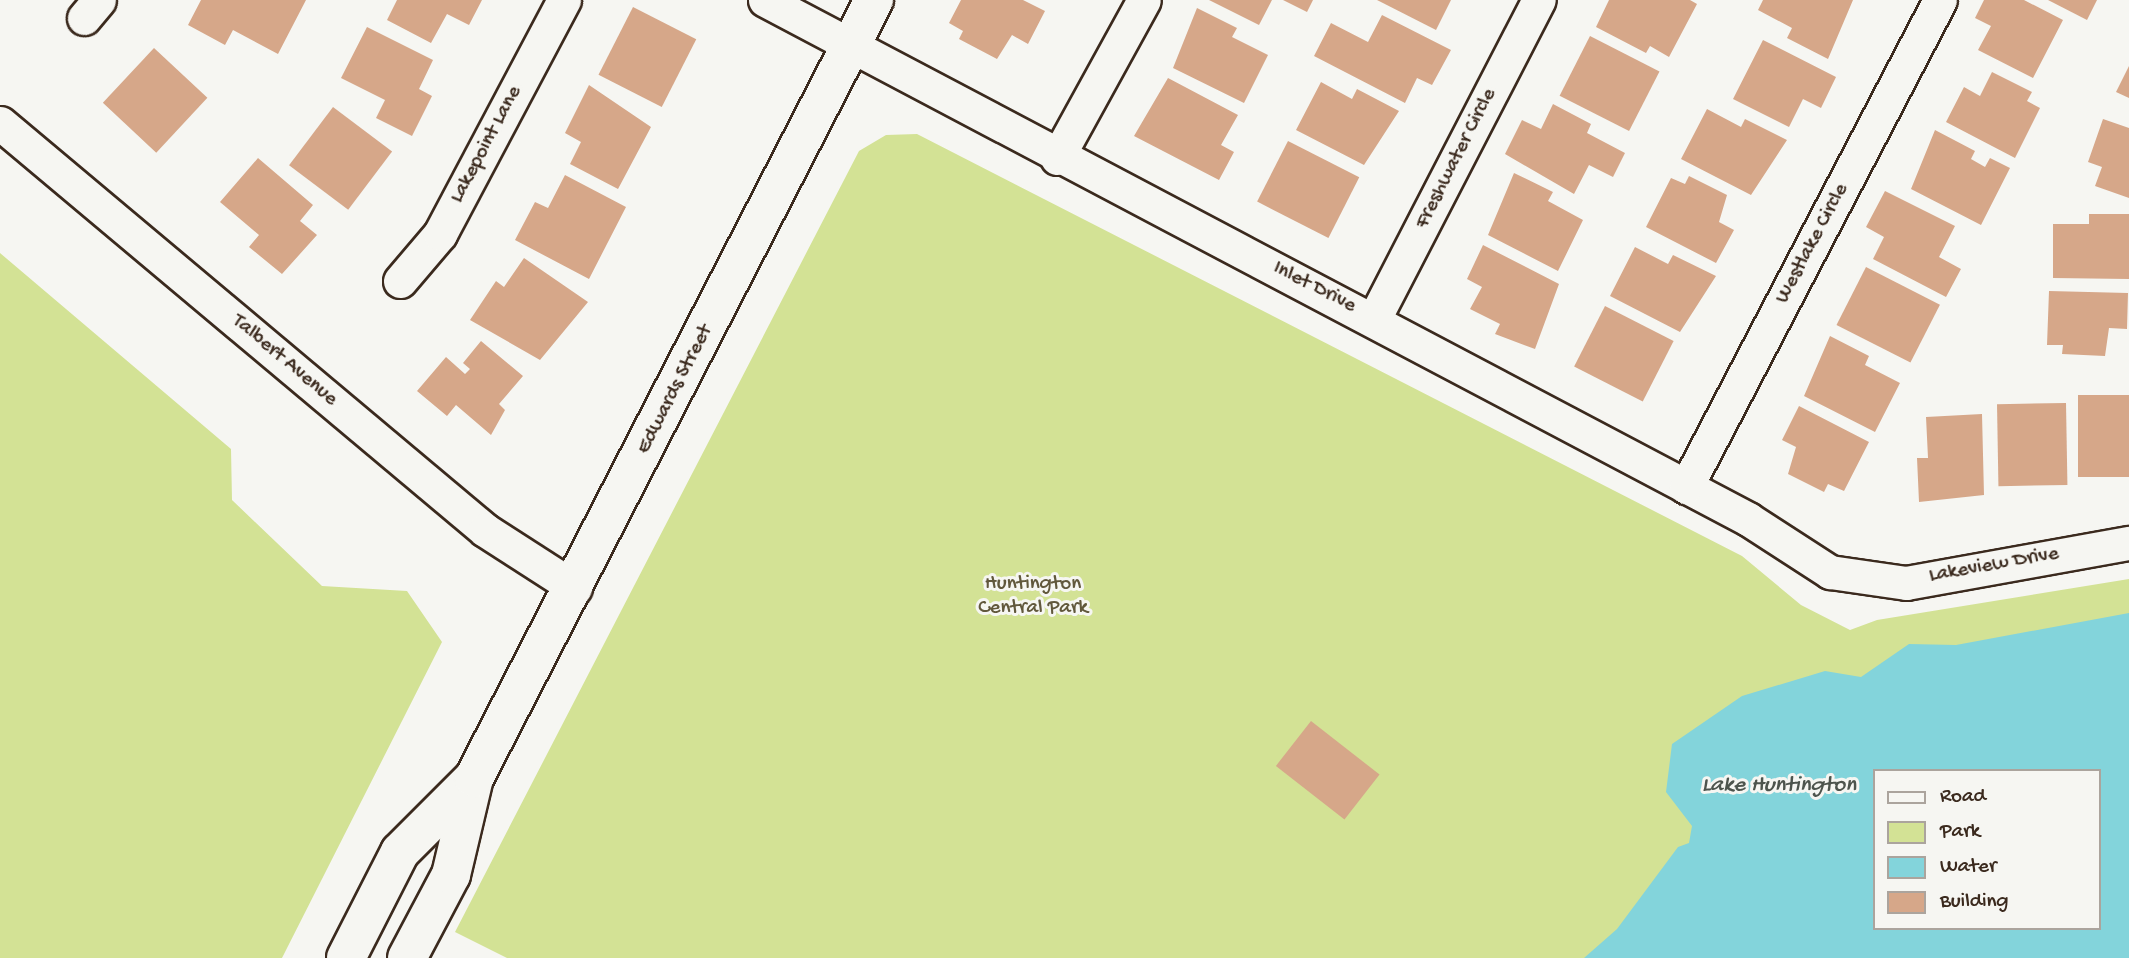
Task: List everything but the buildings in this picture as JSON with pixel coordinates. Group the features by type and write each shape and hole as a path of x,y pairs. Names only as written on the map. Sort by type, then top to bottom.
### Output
{"main road":[{"name":"Edwards Street","path":"407,958 451,874 474,778 575,588 874,0"},
{"name":"Edwards Street","path":"346,958 400,852 474,778"}],"street":[{"name":"Lakepoint Lane","path":"400,282 440,234 564,0"},
{"name":"Inlet Drive","path":"765,0 1057,158 1374,319 1685,487 1830,572 1859,580"},
{"path":"1057,158 1144,0"},
{"name":"Freshwater Circle","path":"1374,319 1539,0"},
{"name":"Westlake Circle","path":"1685,487 1940,0"},
{"name":"Talbert Avenue","path":"0,123 485,530 575,588"},
{"name":"Lakeview Drive","path":"1859,580 1906,583 2129,543"}],"green space":[{"name":"Huntington Central Park","path":"917,134 1742,556 1801,605 1850,630 1877,620 2129,579 2129,958 507,958 455,932 859,151 886,135"},
{"path":"0,253 231,449 232,500 322,586 407,591 442,642 282,958 0,958"}],"water":[{"name":"Lake Huntington","path":"2129,613 2129,958 1584,958 1617,929 1678,847 1689,843 1692,826 1666,792 1672,744 1742,696 1825,671 1861,677 1909,644 1956,645"}]}
